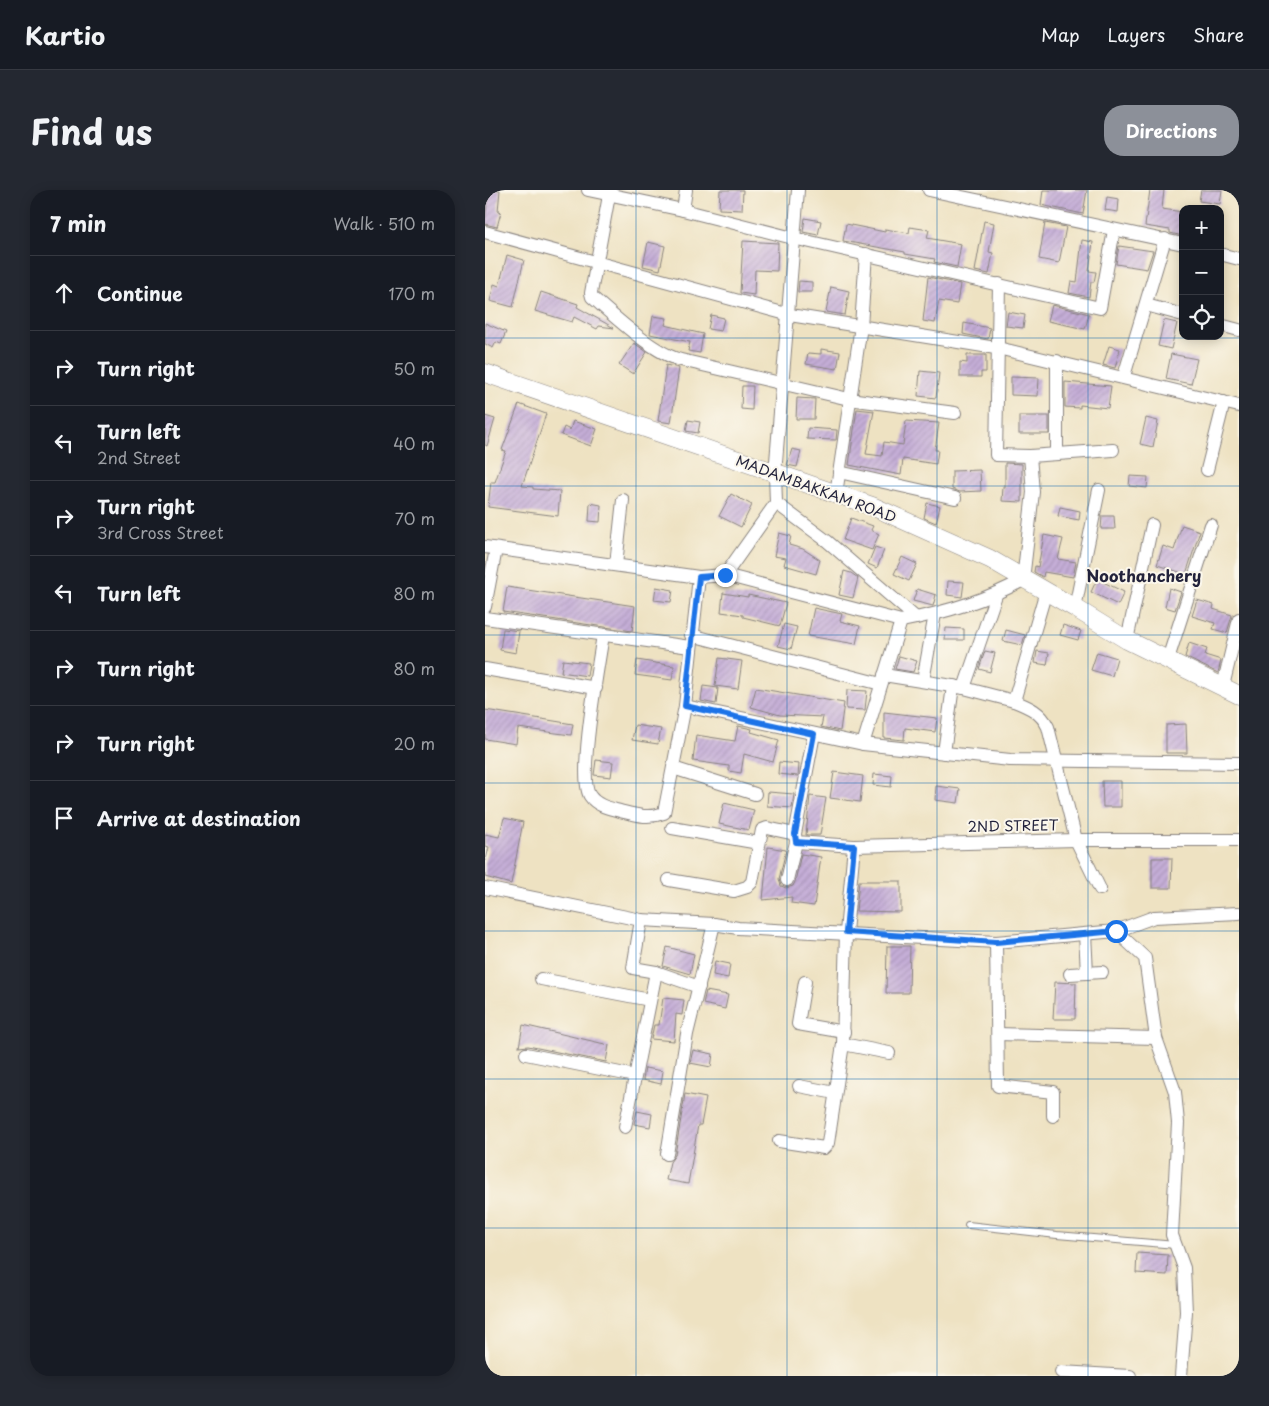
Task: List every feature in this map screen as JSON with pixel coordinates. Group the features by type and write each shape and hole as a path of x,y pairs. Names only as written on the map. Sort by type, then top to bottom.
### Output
{"street":[{"path":"588,190 610,193 793,238 1101,308 1114,230"},
{"path":"683,210 686,190"},
{"path":"725,575 776,503 775,474 798,190"},
{"path":"929,190 1179,243"},
{"path":"610,193 596,262 592,297 665,354 681,360 849,399 955,414"},
{"path":"485,232 789,315 999,348 1124,376 1239,406"},
{"path":"1124,376 1165,239"},
{"path":"836,494 861,326 866,254"},
{"path":"1224,255 1239,259"},
{"path":"999,284 996,455 1030,456 1113,450"},
{"path":"1146,305 1179,314"},
{"path":"1224,326 1239,330"},
{"path":"1057,361 1057,454"},
{"name":"MADAMBAKKAM ROAD","path":"485,373 872,506 990,559 1127,640 1239,695"},
{"path":"1207,470 1224,402"},
{"path":"485,607 490,548 699,577 725,575 901,621 935,614 996,595 1023,580 1033,492 1030,456"},
{"path":"839,472 955,498"},
{"path":"1075,608 1099,490"},
{"path":"616,566 623,500"},
{"path":"776,503 827,541 916,618"},
{"path":"1127,640 1152,525"},
{"path":"1168,659 1211,525"},
{"path":"603,635 588,744 585,785 589,796 599,805 642,817 655,817 664,813 685,706 699,577"},
{"path":"1014,701 1046,591"},
{"path":"944,753 959,687 996,595"},
{"path":"923,681 935,614"},
{"path":"485,618 603,635 691,641 883,680 923,681 959,687 1014,701 1031,708 1044,717 1057,762 1075,840 1100,889"},
{"path":"1223,686 1239,619"},
{"path":"863,744 901,621"},
{"path":"485,669 596,688"},
{"path":"685,706 863,744 1010,760 1239,763"},
{"path":"787,880 814,734"},
{"path":"673,768 755,794"},
{"path":"669,880 734,891 742,890 752,882 759,843 672,828"},
{"name":"2ND STREET","path":"759,843 764,828 796,838 854,846 1075,840 1239,840"},
{"path":"779,1141 823,1148 828,1143 843,1038 846,932 854,846"},
{"path":"485,888 641,920 715,924 738,928 846,932 996,942 1116,931 1154,917 1239,913"},
{"path":"641,920 633,968 656,972 699,987"},
{"path":"667,1154 687,1034 715,924"},
{"path":"1116,931 1145,958 1156,1038 1175,1092 1178,1123 1172,1235 1184,1268 1186,1312 1181,1376"},
{"path":"1085,934 1087,972"},
{"path":"996,942 998,1086 1053,1092 1053,1116"},
{"path":"625,1126 656,972"},
{"path":"1070,974 1102,972"},
{"path":"541,979 650,1000"},
{"path":"805,982 799,1024 889,1053"},
{"path":"998,1034 1156,1038"},
{"path":"526,1054 635,1076"},
{"path":"799,1086 835,1093"},
{"path":"1061,1372 1130,1376"}],"lane":[{"path":"968,1225 1176,1245"}],"building":[{"path":"488,190 500,190 498,211 501,212 497,227 485,224"},
{"path":"720,190 743,190 742,210 719,209"},
{"path":"1043,190 1087,190 1083,214 1041,205"},
{"path":"1150,190 1164,190 1162,209 1179,211 1179,235 1170,233 1170,230 1145,226"},
{"path":"1201,190 1222,190 1220,204 1199,201"},
{"path":"1107,197 1119,199 1118,212 1105,210"},
{"path":"805,218 821,221 818,235 803,232"},
{"path":"984,221 994,223 989,252 993,253 989,274 975,271"},
{"path":"1045,223 1066,227 1059,263 1039,259"},
{"path":"846,224 885,232 885,229 909,233 910,227 929,230 927,238 961,244 957,267 934,262 935,259 905,254 905,252 843,241"},
{"path":"1082,240 1093,242 1089,271 1096,272 1094,282 1091,282 1089,297 1069,293 1071,281 1077,282"},
{"path":"743,241 778,243 777,271 755,270 754,295 740,293"},
{"path":"648,242 665,246 660,270 643,266"},
{"path":"1119,246 1153,251 1147,269 1116,264"},
{"path":"507,255 524,260 513,307 490,301 494,284 499,286"},
{"path":"928,277 960,284 957,304 939,301 935,323 923,321"},
{"path":"799,281 812,282 812,292 798,292"},
{"path":"831,287 849,291 845,315 826,312"},
{"path":"541,292 578,304 577,307 614,328 599,326 597,329 574,317 572,322 535,311"},
{"path":"1052,305 1089,314 1085,329 1048,321"},
{"path":"1008,312 1025,315 1023,328 1006,326"},
{"path":"711,315 724,318 721,331 708,329"},
{"path":"653,316 667,318 665,325 703,334 700,353 688,351 690,342 650,334"},
{"path":"1164,320 1177,323 1171,349 1158,346"},
{"path":"485,323 506,332 501,344 496,342 493,348 485,344"},
{"path":"964,323 990,328 988,339 963,334"},
{"path":"634,343 647,352 633,374 619,365"},
{"path":"1109,346 1120,349 1115,368 1103,365"},
{"path":"821,349 840,352 837,369 806,364 808,353 821,354"},
{"path":"1171,354 1197,359 1191,384 1166,379"},
{"path":"967,355 986,355 986,372 981,372 981,377 960,377 960,362 967,363"},
{"path":"666,365 679,368 671,423 658,421"},
{"path":"920,371 939,373 936,398 918,396"},
{"path":"1011,377 1039,378 1038,396 1011,395"},
{"path":"1065,382 1111,386 1108,408 1080,405 1080,408 1065,407"},
{"path":"742,386 753,386 752,410 741,409"},
{"path":"797,398 815,399 814,419 796,419"},
{"path":"519,404 546,414 522,486 533,487 533,489 560,491 558,516 488,507 491,482 495,482 506,451 502,450"},
{"path":"857,409 874,411 866,454 882,456 884,442 903,445 906,421 939,423 935,450 938,450 936,464 903,459 901,475 849,465"},
{"path":"485,416 495,419 487,446 485,445"},
{"path":"1019,416 1049,416 1049,434 1019,434"},
{"path":"1146,418 1158,421 1153,447 1140,444"},
{"path":"688,420 700,422 698,433 686,431"},
{"path":"573,421 597,429 591,446 561,435 564,427 570,430"},
{"path":"808,428 837,430 836,440 807,439"},
{"path":"792,449 801,451 797,467 787,465"},
{"path":"1005,463 1022,464 1022,502 1002,501 1003,487 1005,487"},
{"path":"980,470 981,491 960,492 952,489 952,471"},
{"path":"1130,476 1148,477 1147,488 1129,486"},
{"path":"731,494 752,505 741,527 719,516"},
{"path":"590,503 601,505 600,522 589,521"},
{"path":"927,503 940,506 936,523 924,518"},
{"path":"1060,507 1080,511 1079,520 1058,516"},
{"path":"1102,516 1114,516 1115,529 1101,529"},
{"path":"851,518 873,526 871,530 879,534 872,550 843,540"},
{"path":"1182,525 1200,531 1186,574 1157,565 1163,546 1174,550"},
{"path":"779,533 791,536 789,545 803,549 820,560 816,574 784,565 786,558 774,556"},
{"path":"1044,535 1063,539 1058,559 1076,562 1073,577 1044,572 1043,577 1034,572 1035,566 1038,567"},
{"path":"875,547 884,550 877,568 868,564"},
{"path":"902,557 917,564 909,581 894,574"},
{"path":"844,571 858,578 853,598 839,595"},
{"path":"1097,579 1124,592 1118,605 1091,592"},
{"path":"948,581 964,582 962,597 947,595"},
{"path":"507,587 635,606 632,631 503,612"},
{"path":"656,587 673,590 671,602 654,600"},
{"path":"1169,588 1181,592 1175,610 1165,607"},
{"path":"917,589 936,595 933,606 913,601"},
{"path":"723,593 748,597 748,595 786,603 780,626 743,617 743,615 721,612"},
{"path":"1197,600 1214,605 1213,609 1232,615 1227,633 1213,629 1215,623 1192,616"},
{"path":"814,608 842,614 840,621 860,626 856,644 808,636"},
{"path":"784,624 797,627 791,649 778,646"},
{"path":"1063,625 1081,631 1078,640 1060,635"},
{"path":"946,628 964,629 964,640 945,640"},
{"path":"503,629 519,631 516,653 500,650"},
{"path":"1006,630 1025,635 1022,645 1003,641"},
{"path":"1189,643 1207,649 1205,655 1221,660 1218,673 1185,657"},
{"path":"985,651 995,653 990,672 979,669"},
{"path":"1037,651 1049,653 1047,665 1035,663"},
{"path":"1097,652 1117,658 1112,676 1091,670"},
{"path":"899,656 917,661 913,672 895,669"},
{"path":"719,658 742,661 738,689 715,686"},
{"path":"563,660 589,663 587,676 561,672"},
{"path":"637,660 674,666 672,680 635,675"},
{"path":"703,686 718,688 716,704 701,701"},
{"path":"756,688 844,703 840,731 821,727 823,717 780,715 751,707"},
{"path":"847,690 867,691 865,710 846,709"},
{"path":"485,710 573,724 571,735 518,728 516,744 485,739"},
{"path":"884,712 937,718 935,732 905,728 904,740 884,738"},
{"path":"1186,724 1187,753 1166,753 1166,725"},
{"path":"635,725 661,729 658,744 632,740"},
{"path":"738,726 752,729 751,732 779,740 773,762 744,754 741,773 729,771 729,766 693,761 696,735 735,741"},
{"path":"596,760 613,762 611,777 594,775"},
{"path":"779,762 799,764 798,776 778,774"},
{"path":"834,772 863,776 860,802 830,798"},
{"path":"874,774 892,776 891,787 873,785"},
{"path":"1102,781 1121,781 1121,807 1103,807"},
{"path":"936,786 960,789 958,803 935,800"},
{"path":"768,792 794,794 792,808 767,806"},
{"path":"810,796 826,798 820,835 806,835"},
{"path":"724,803 754,810 749,830 719,824"},
{"path":"504,818 523,822 511,884 485,877 485,864 489,847 485,846 485,834 499,837"},
{"path":"768,847 786,850 779,879 781,886 786,888 793,886 795,882 801,854 821,857 814,906 791,903 792,897 763,900"},
{"path":"1152,858 1172,858 1171,888 1152,888"},
{"path":"859,881 901,881 901,912 856,911"},
{"path":"887,946 910,946 909,993 886,993"},
{"path":"667,947 694,954 690,974 663,966"},
{"path":"715,961 730,964 728,978 713,975"},
{"path":"1055,982 1076,983 1075,1019 1053,1019"},
{"path":"706,991 728,995 725,1009 703,1004"},
{"path":"663,998 684,1000 682,1015 676,1014 674,1041 651,1039 654,1025 659,1025"},
{"path":"523,1025 609,1045 606,1062 528,1046 519,1047"},
{"path":"693,1050 713,1054 711,1067 690,1063"},
{"path":"645,1068 663,1071 661,1084 643,1080"},
{"path":"685,1094 706,1098 701,1125 698,1125 688,1184 666,1180 670,1162 675,1155"},
{"path":"637,1111 652,1114 650,1127 634,1124"},
{"path":"1137,1253 1168,1255 1167,1275 1136,1273"}],"district":[{"name":"Noothanchery","path":"1144,576"}],"route":[{"path":"725,575 699,577 691,636 685,706 814,734 795,834 796,842 854,846 846,932 996,942 1116,931"}]}
